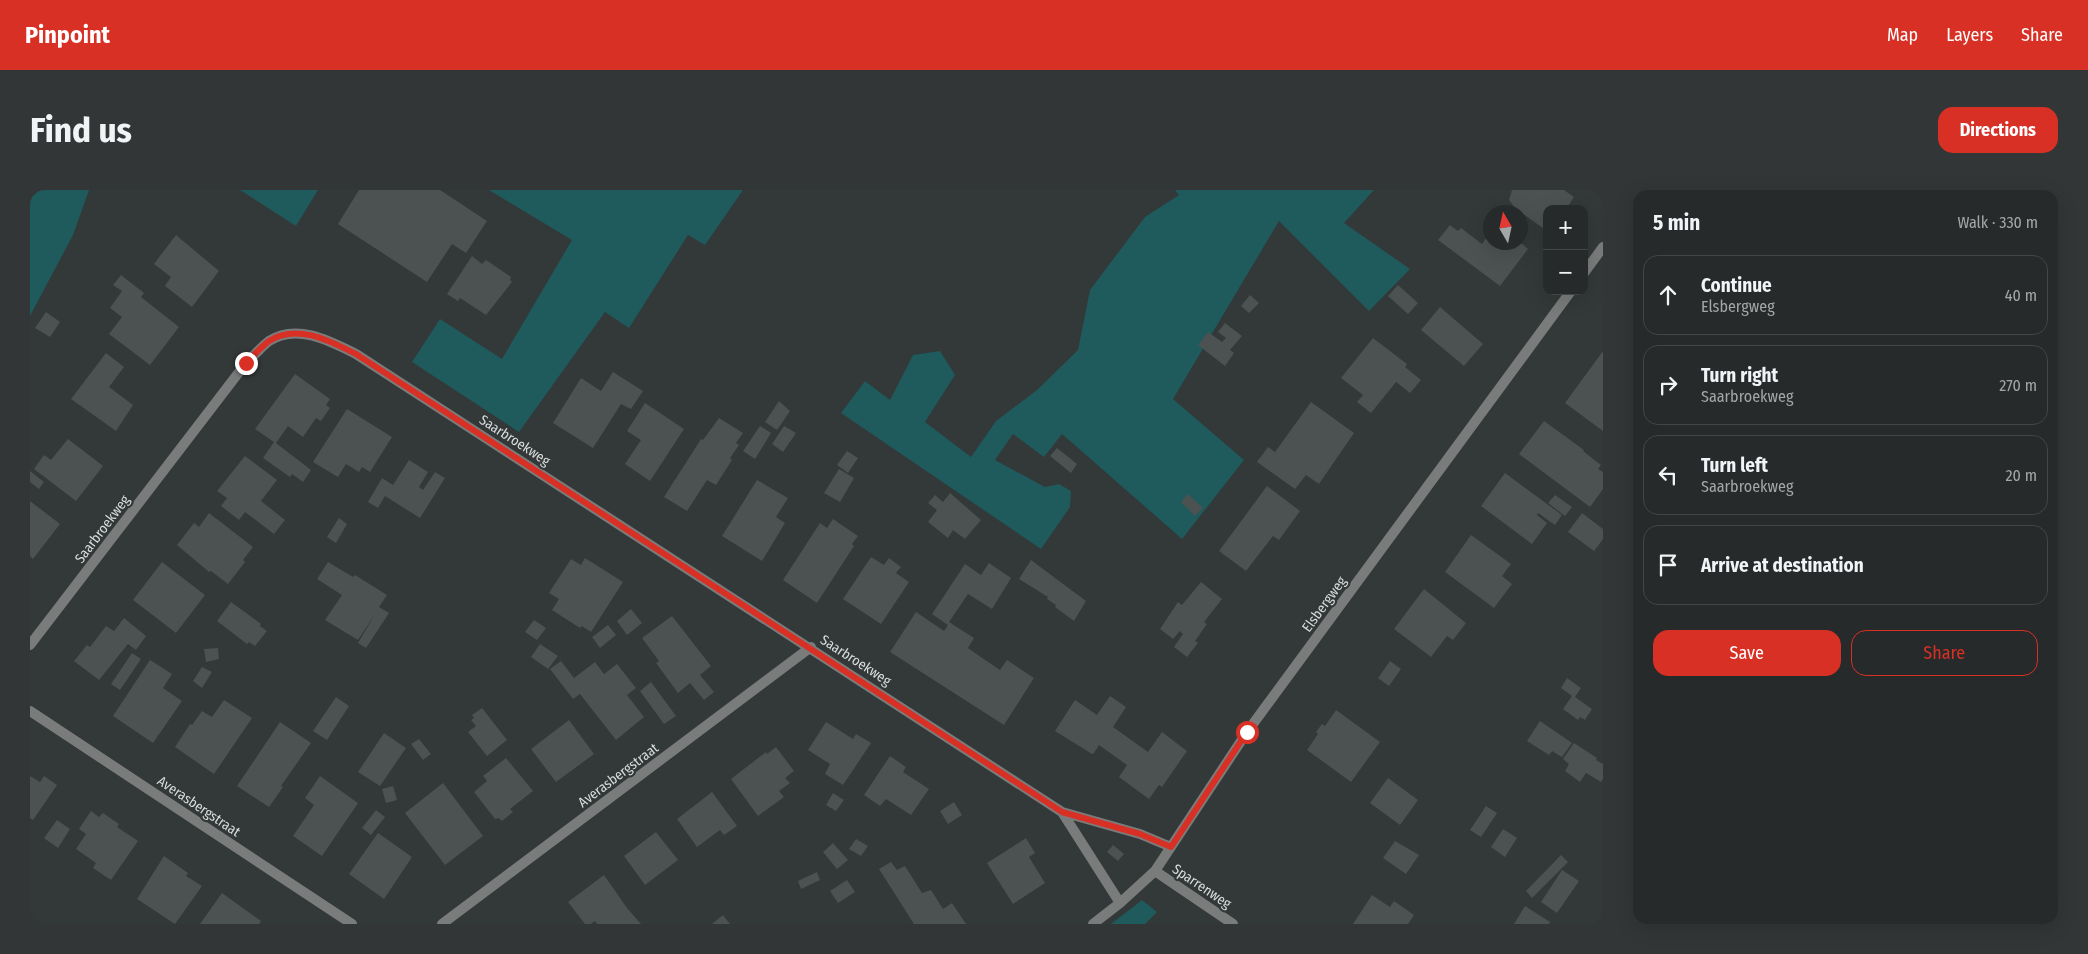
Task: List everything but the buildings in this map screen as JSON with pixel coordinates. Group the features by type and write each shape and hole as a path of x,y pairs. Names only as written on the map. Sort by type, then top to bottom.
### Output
{"street":[{"path":"1588,268 1603,247"},
{"name":"Elsbergweg","path":"1093,924 1120,903 1155,871 1247,732 1568,295"},
{"name":"Saarbroekweg","path":"30,645 246,363 269,341 293,332 322,338 356,354 811,647 1062,812 1140,834 1171,847"},
{"name":"Averasbergstraat","path":"442,924 811,647"},
{"name":"Averasbergstraat","path":"30,711 352,924"},
{"name":"Saarbroekweg","path":"1062,812 1120,903"},
{"name":"Sparrenweg","path":"1155,871 1233,924"}],"shaded area":[{"path":"30,190 89,190 73,235 30,316"},
{"path":"240,190 318,190 296,226"},
{"path":"489,190 743,190 705,245 688,235 629,328 605,312 519,432 412,362 440,319 502,359 572,240"},
{"path":"1175,190 1374,190 1344,223 1410,269 1369,311 1279,221 1173,399 1244,460 1182,539 1062,434 1044,457 1013,434 995,460 1045,487 1059,484 1071,491 1070,507 1041,549 841,413 865,381 890,400 913,355 940,351 955,375 925,422 971,457 996,421 1037,390 1078,350 1090,290 1145,217 1179,195"},
{"path":"1142,900 1157,912 1145,924 1111,924"}],"route":[{"path":"246,363 269,341 293,332 322,338 356,354 811,647 1062,812 1140,834 1171,847 1247,732"}]}
